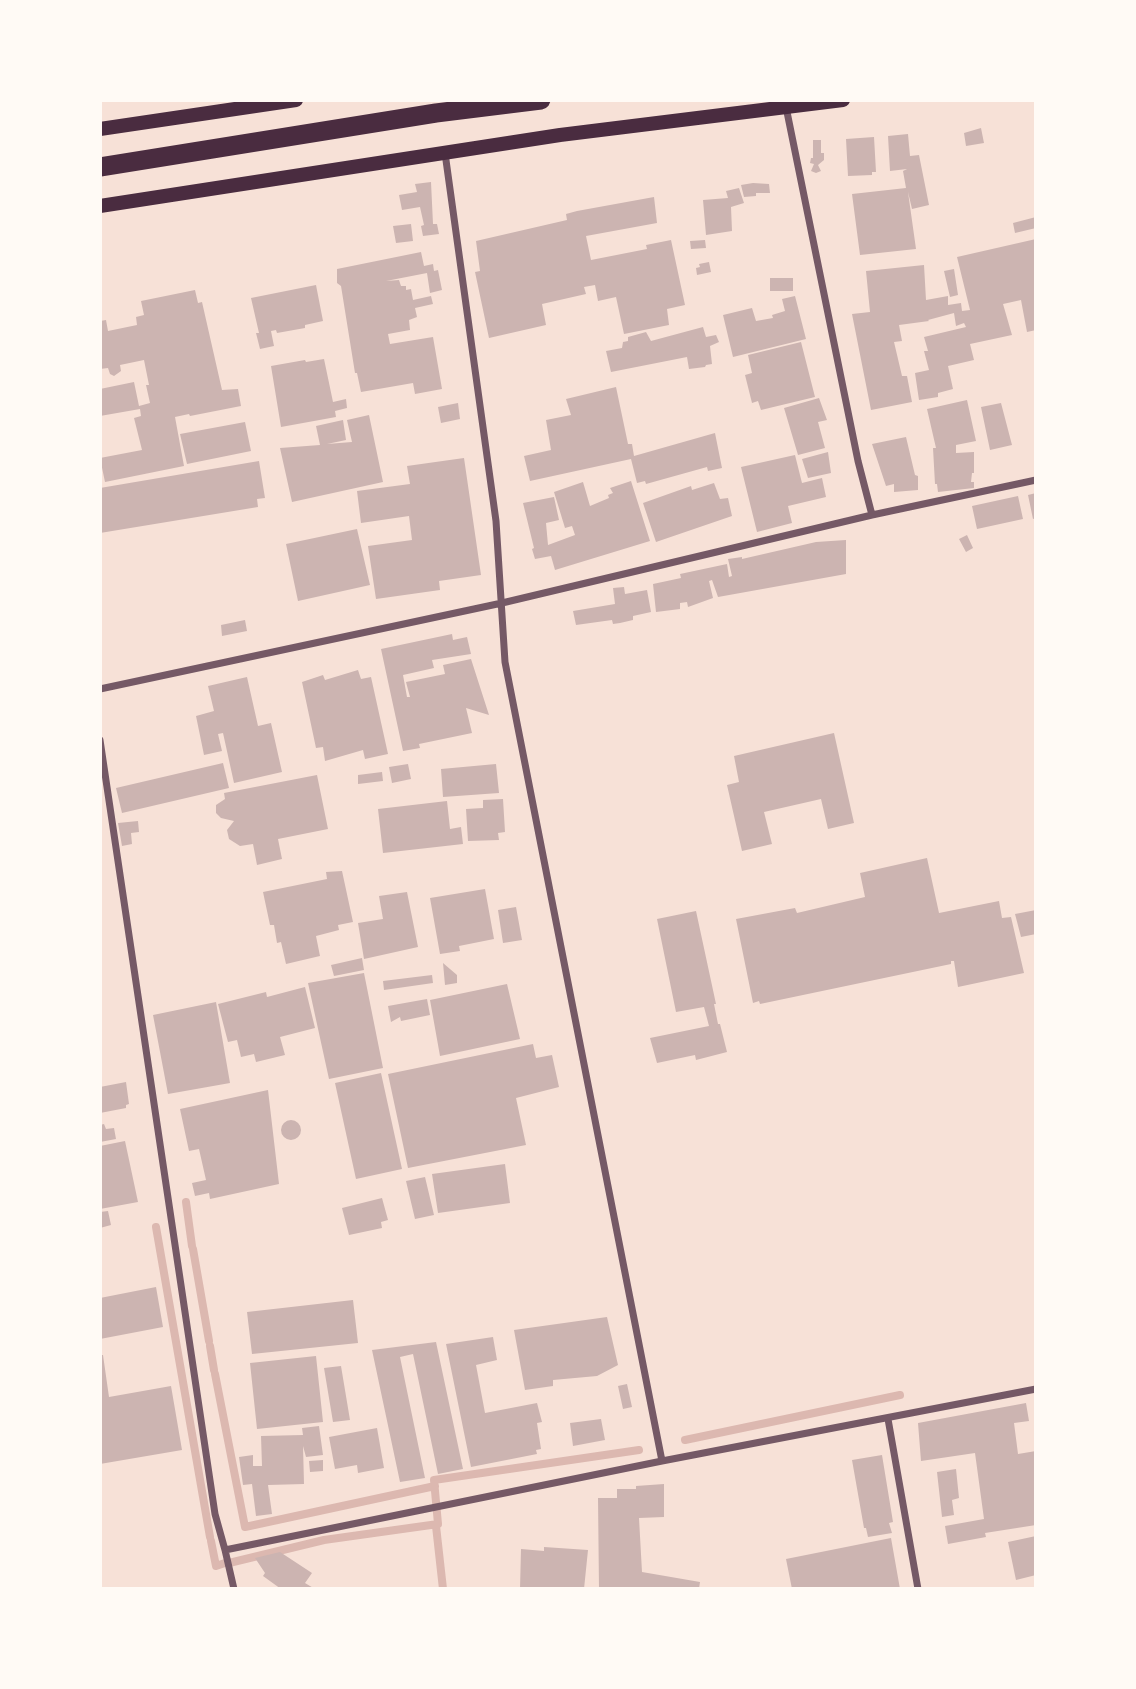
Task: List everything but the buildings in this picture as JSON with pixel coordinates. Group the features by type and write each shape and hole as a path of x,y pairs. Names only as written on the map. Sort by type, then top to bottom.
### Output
{"highway":[{"path":"100,167 436,113 541,100"}],"main road":[{"path":"100,129 296,100"},
{"path":"100,206 445,152 843,100"}],"street":[{"path":"786,106 858,461 872,515"},
{"path":"445,152 496,521 505,662 662,1461"},
{"path":"100,689 502,603 872,515 1036,480"},
{"path":"100,740 215,1514 234,1589"},
{"path":"225,1550 662,1461 1036,1390"},
{"path":"888,1419 918,1589"}],"waterway":[{"path":"186,1202 192,1246"},
{"path":"156,1227 210,1537"},
{"path":"193,1249 209,1341"},
{"path":"210,1346 214,1370"},
{"path":"215,1374 245,1527 435,1486"},
{"path":"685,1440 900,1395"},
{"path":"229,1563 324,1540 438,1524 434,1480 639,1450"},
{"path":"436,1526 443,1589"},
{"path":"211,1541 216,1566 225,1563"}]}
